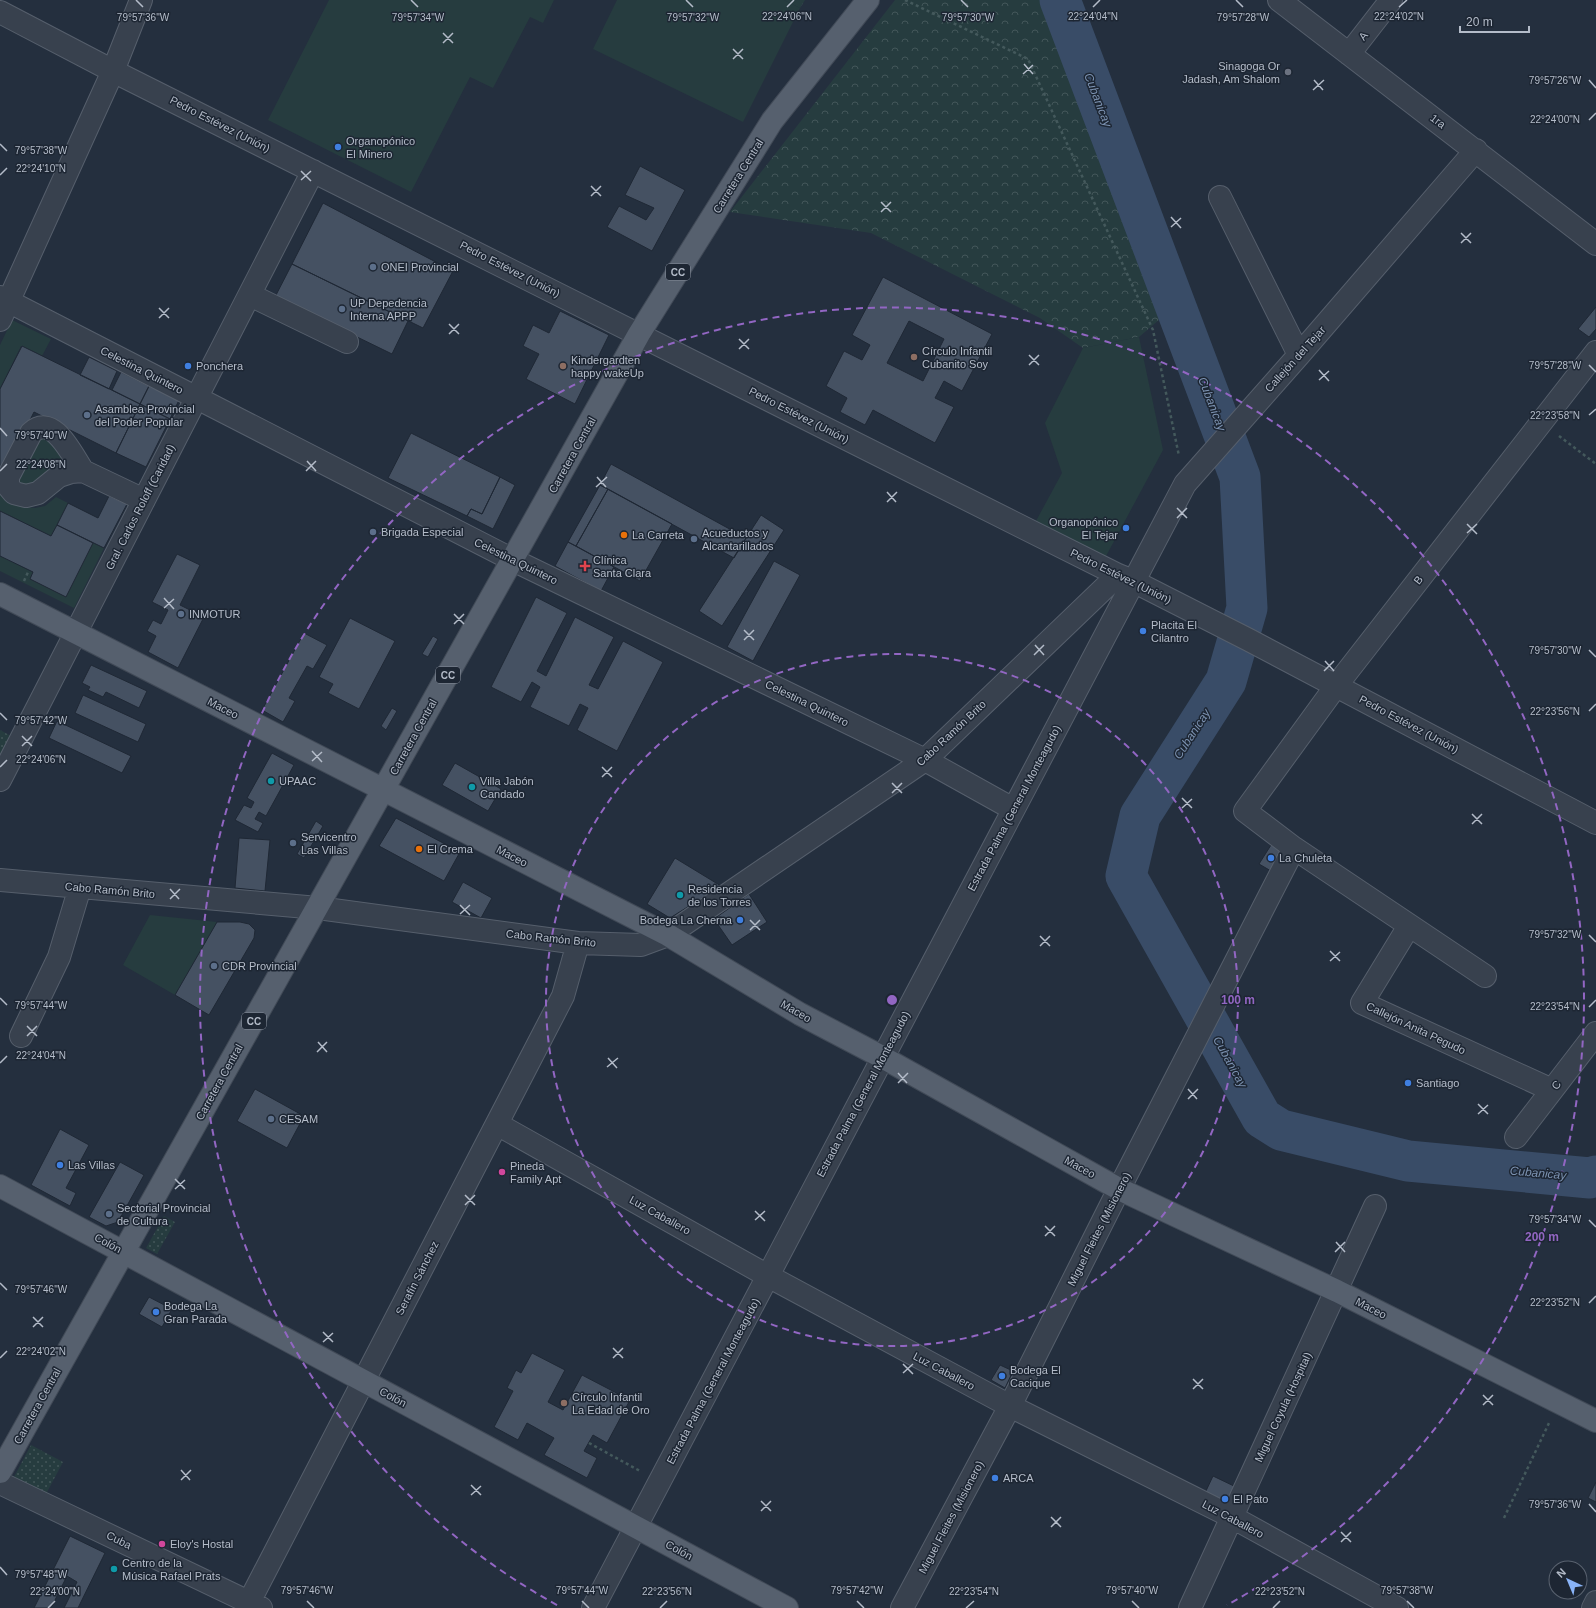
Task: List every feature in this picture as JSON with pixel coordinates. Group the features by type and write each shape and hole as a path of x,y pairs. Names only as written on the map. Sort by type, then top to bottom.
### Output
{"main road":[{"name":"Carretera Central","path":"0,1472 639,334 772,121 868,0"},
{"name":"Maceo","path":"0,594 668,935 800,1014 882,1057 1119,1189 1337,1291 1596,1420"},
{"name":"Colón","path":"0,1186 787,1608"}],"street":[{"path":"3,306 113,70 141,0"},
{"name":"1ra","path":"1279,0 1476,150 1596,244"},
{"name":"A","path":"1349,54 1391,0"},
{"name":"Pedro Estévez (Unión)","path":"0,12 313,171 1249,640 1596,823"},
{"name":"Callejón del Tejar","path":"1126,578 1185,484 1476,150"},
{"name":"Gral. Carlos Roloff (Caridad)","path":"0,780 313,171"},
{"path":"1220,197 1299,354"},
{"path":"250,295 348,342"},
{"name":"Celestina Quintero","path":"3,306 196,398 513,560 925,760 1013,809"},
{"name":"B","path":"1294,848 1245,811 1336,686 1596,352"},
{"path":"83,471 144,500"},
{"name":"Cabo Ramón Brito","path":"0,880 318,908 578,944 641,945 668,935 925,760 1126,578"},
{"name":"Estrada Palma (General Monteagudo)","path":"593,1608 1013,809 1126,578"},
{"path":"1294,848 1485,976"},
{"name":"Miguel Fleites (Misionero)","path":"902,1608 1010,1406 1119,1189 1294,848"},
{"path":"21,1036 59,957 80,887"},
{"name":"Callejón Anita Pegudo","path":"1409,926 1362,1003 1552,1090"},
{"name":"Serafín Sánchez","path":"252,1606 364,1381 563,996 578,944"},
{"name":"C","path":"1516,1137 1596,1033"},
{"name":"Luz Caballero","path":"497,1124 768,1276 1010,1406 1232,1517 1397,1608"},
{"name":"Miguel Coyula (Hospital)","path":"1190,1608 1375,1206"},
{"name":"Cuba","path":"0,1483 252,1606"},
{"path":"1593,1608 1596,1602"}],"path":[{"path":"905,0 1028,59 1153,330 1185,484"},
{"path":"1541,422 1596,464"},
{"path":"1504,1518 1559,1402"},
{"path":"589,1443 660,1482"}],"green space":[{"path":"329,0 554,0 543,23 530,17 493,88 470,77 411,192 268,120"},
{"path":"617,0 784,0 800,8 743,122 593,49"},
{"path":"784,0 805,0 800,8"},
{"path":"895,0 1051,0 1167,313 1139,337 1083,348 1040,318 871,233 730,212"},
{"path":"12,320 51,339 42,356 21,346 0,389 0,345"},
{"path":"1139,337 1163,450 1105,558 1036,521 1062,473 1045,423 1083,348"},
{"path":"43,434 74,467 33,488 15,483"},
{"path":"0,481 8,499 19,506 35,508 45,506 56,497 68,503 51,536 0,511"},
{"path":"93,543 104,548 74,608 0,571 0,556 33,572 30,579 66,597"},
{"path":"0,730 13,737 0,763"},
{"path":"150,915 217,922 175,995 123,965"},
{"path":"164,1216 175,1222 157,1254 146,1248"},
{"path":"31,1445 63,1462 46,1494 14,1477"}],"building":[{"path":"640,166 685,190 652,251 607,227 619,206 646,220 654,208 625,195"},
{"name":"ONEI Provincial","path":"323,203 453,271 423,328 292,264"},
{"name":"UP Depedencia Interna APPP","path":"292,264 408,321 392,354 275,297"},
{"path":"883,277 992,334 962,391 944,381 935,398 954,407 935,443 873,410 865,425 840,412 847,398 826,386 844,351 862,360 870,345 852,335","holes":["909,321 944,339 923,381 887,363"]},
{"path":"1596,307 1596,329 1589,337 1578,329"},
{"name":"Kindergardten happy wakeUp","path":"560,311 609,335 575,404 526,379 539,354 523,346 533,325 549,333"},
{"name":"Asamblea Provincial del Poder Popular","path":"22,346 140,404 116,453 34,412 0,480 0,389"},
{"path":"89,357 117,371 109,389 80,375"},
{"path":"121,372 149,386 140,404 112,390"},
{"path":"149,386 179,400 170,419 140,404"},
{"path":"140,404 170,419 146,467 116,453"},
{"path":"411,433 500,477 482,514 471,509 467,516 388,478"},
{"path":"611,464 746,538 734,558 600,485"},
{"path":"500,477 515,485 493,529 467,516 471,509 482,514"},
{"path":"600,485 608,489 576,546 568,542"},
{"name":"La Carreta","path":"608,489 672,524 640,581 576,546"},
{"path":"109,496 127,504 104,548 57,525 68,503 98,518"},
{"path":"0,511 51,536 57,525 93,543 66,597 30,579 33,572 0,556"},
{"path":"761,515 784,530 722,626 699,611"},
{"name":"Clínica Santa Clara","path":"568,542 614,567 601,591 555,566"},
{"name":"INMOTUR","path":"177,554 200,565 180,605 204,617 178,668 148,652 156,636 147,631 153,620 161,624 168,610 152,602"},
{"path":"774,561 800,575 753,661 727,647"},
{"path":"536,597 567,613 537,671 546,676 575,617 614,637 589,685 598,689 623,641 663,662 617,751 577,730 588,708 580,704 569,726 530,707 540,687 532,682 521,702 491,687"},
{"path":"350,618 395,641 359,709 328,693 333,684 319,677"},
{"path":"304,633 327,645 313,669 307,666 289,698 295,701 283,722 262,710"},
{"path":"433,636 438,639 428,657 422,654"},
{"path":"91,665 147,691 139,708 106,692 103,697 88,690 90,687 82,683"},
{"path":"83,695 146,724 138,742 75,713"},
{"path":"392,708 397,711 386,730 381,726"},
{"path":"57,721 131,756 122,773 49,738"},
{"name":"UPAAC","path":"272,753 294,765 266,816 259,812 255,819 263,823 258,832 235,820 244,805 251,808 254,802 247,798"},
{"name":"Villa Jabón Candado","path":"455,763 501,789 488,811 442,785"},
{"name":"El Crema","path":"396,818 460,852 444,881 379,846"},
{"path":"316,821 323,826 304,858 297,854"},
{"path":"239,838 270,840 265,891 235,888"},
{"name":"La Chuleta","path":"1271,845 1283,852 1271,871 1259,864"},
{"name":"Residencia de los Torres","path":"675,858 721,886 670,918 647,904"},
{"path":"463,882 492,898 481,918 452,902"},
{"name":"Bodega La Cherna","path":"749,894 767,922 732,945 714,919"},
{"name":"CDR Provincial","path":"217,922 240,922 249,924 255,930 254,938 209,1015 175,995"},
{"name":"CESAM","path":"255,1089 304,1116 287,1148 237,1121"},
{"name":"Las Villas","path":"60,1129 89,1145 66,1188 76,1193 70,1206 31,1185"},
{"path":"120,1162 144,1175 118,1222 106,1226 89,1217"},
{"name":"Bodega La Gran Parada","path":"149,1297 172,1309 162,1327 139,1314"},
{"path":"532,1353 565,1370 548,1402 563,1410 582,1375 630,1400 607,1443 593,1435 584,1451 597,1458 587,1478 544,1455 554,1438 527,1423 518,1440 494,1427 513,1391 507,1388 516,1370 521,1373"},
{"name":"Bodega El Cacique","path":"1000,1365 1013,1371 1005,1388 991,1380"},
{"path":"1213,1476 1236,1487 1228,1504 1205,1493"},
{"path":"1596,1482 1596,1502 1588,1498"},
{"path":"70,1536 105,1553 78,1608 64,1608 77,1582 67,1576 51,1608 34,1608"}],"waterway":[{"name":"Cubanicay","path":"1060,0 1240,477 1247,608 1226,681 1140,816 1126,876 1262,1118 1281,1130 1408,1161 1590,1178 1596,1176"}],"place":[{"name":"Sinagoga Or Jadash, Am Shalom","path":"1288,72"},
{"name":"Organopónico El Minero","path":"338,147"},
{"name":"ONEI Provincial","path":"373,267"},
{"name":"UP Depedencia Interna APPP","path":"342,309"},
{"name":"Círculo Infantil Cubanito Soy","path":"914,357"},
{"name":"Ponchera","path":"188,366"},
{"name":"Kindergardten happy wakeUp","path":"563,366"},
{"name":"Asamblea Provincial del Poder Popular","path":"87,415"},
{"name":"Organopónico El Tejar","path":"1126,528"},
{"name":"Brigada Especial","path":"373,532"},
{"name":"La Carreta","path":"624,535"},
{"name":"Acueductos y Alcantarillados","path":"694,539"},
{"name":"Clínica Santa Clara","path":"585,566"},
{"name":"INMOTUR","path":"181,614"},
{"name":"Placita El Cilantro","path":"1143,631"},
{"name":"UPAAC","path":"271,781"},
{"name":"Villa Jabón Candado","path":"472,787"},
{"name":"Servicentro Las Villas","path":"293,843"},
{"name":"El Crema","path":"419,849"},
{"name":"La Chuleta","path":"1271,858"},
{"name":"Residencia de los Torres","path":"680,895"},
{"name":"Bodega La Cherna","path":"740,920"},
{"name":"CDR Provincial","path":"214,966"},
{"name":"Santiago","path":"1408,1083"},
{"name":"CESAM","path":"271,1119"},
{"name":"Las Villas","path":"60,1165"},
{"name":"Pineda Family Apt","path":"502,1172"},
{"name":"Sectorial Provincial de Cultura","path":"109,1214"},
{"name":"Bodega La Gran Parada","path":"156,1312"},
{"name":"Bodega El Cacique","path":"1002,1376"},
{"name":"Círculo Infantil La Edad de Oro","path":"564,1403"},
{"name":"ARCA","path":"995,1478"},
{"name":"El Pato","path":"1225,1499"},
{"name":"Eloy's Hostal","path":"162,1544"},
{"name":"Centro de la Música Rafael Prats","path":"114,1569"}]}
